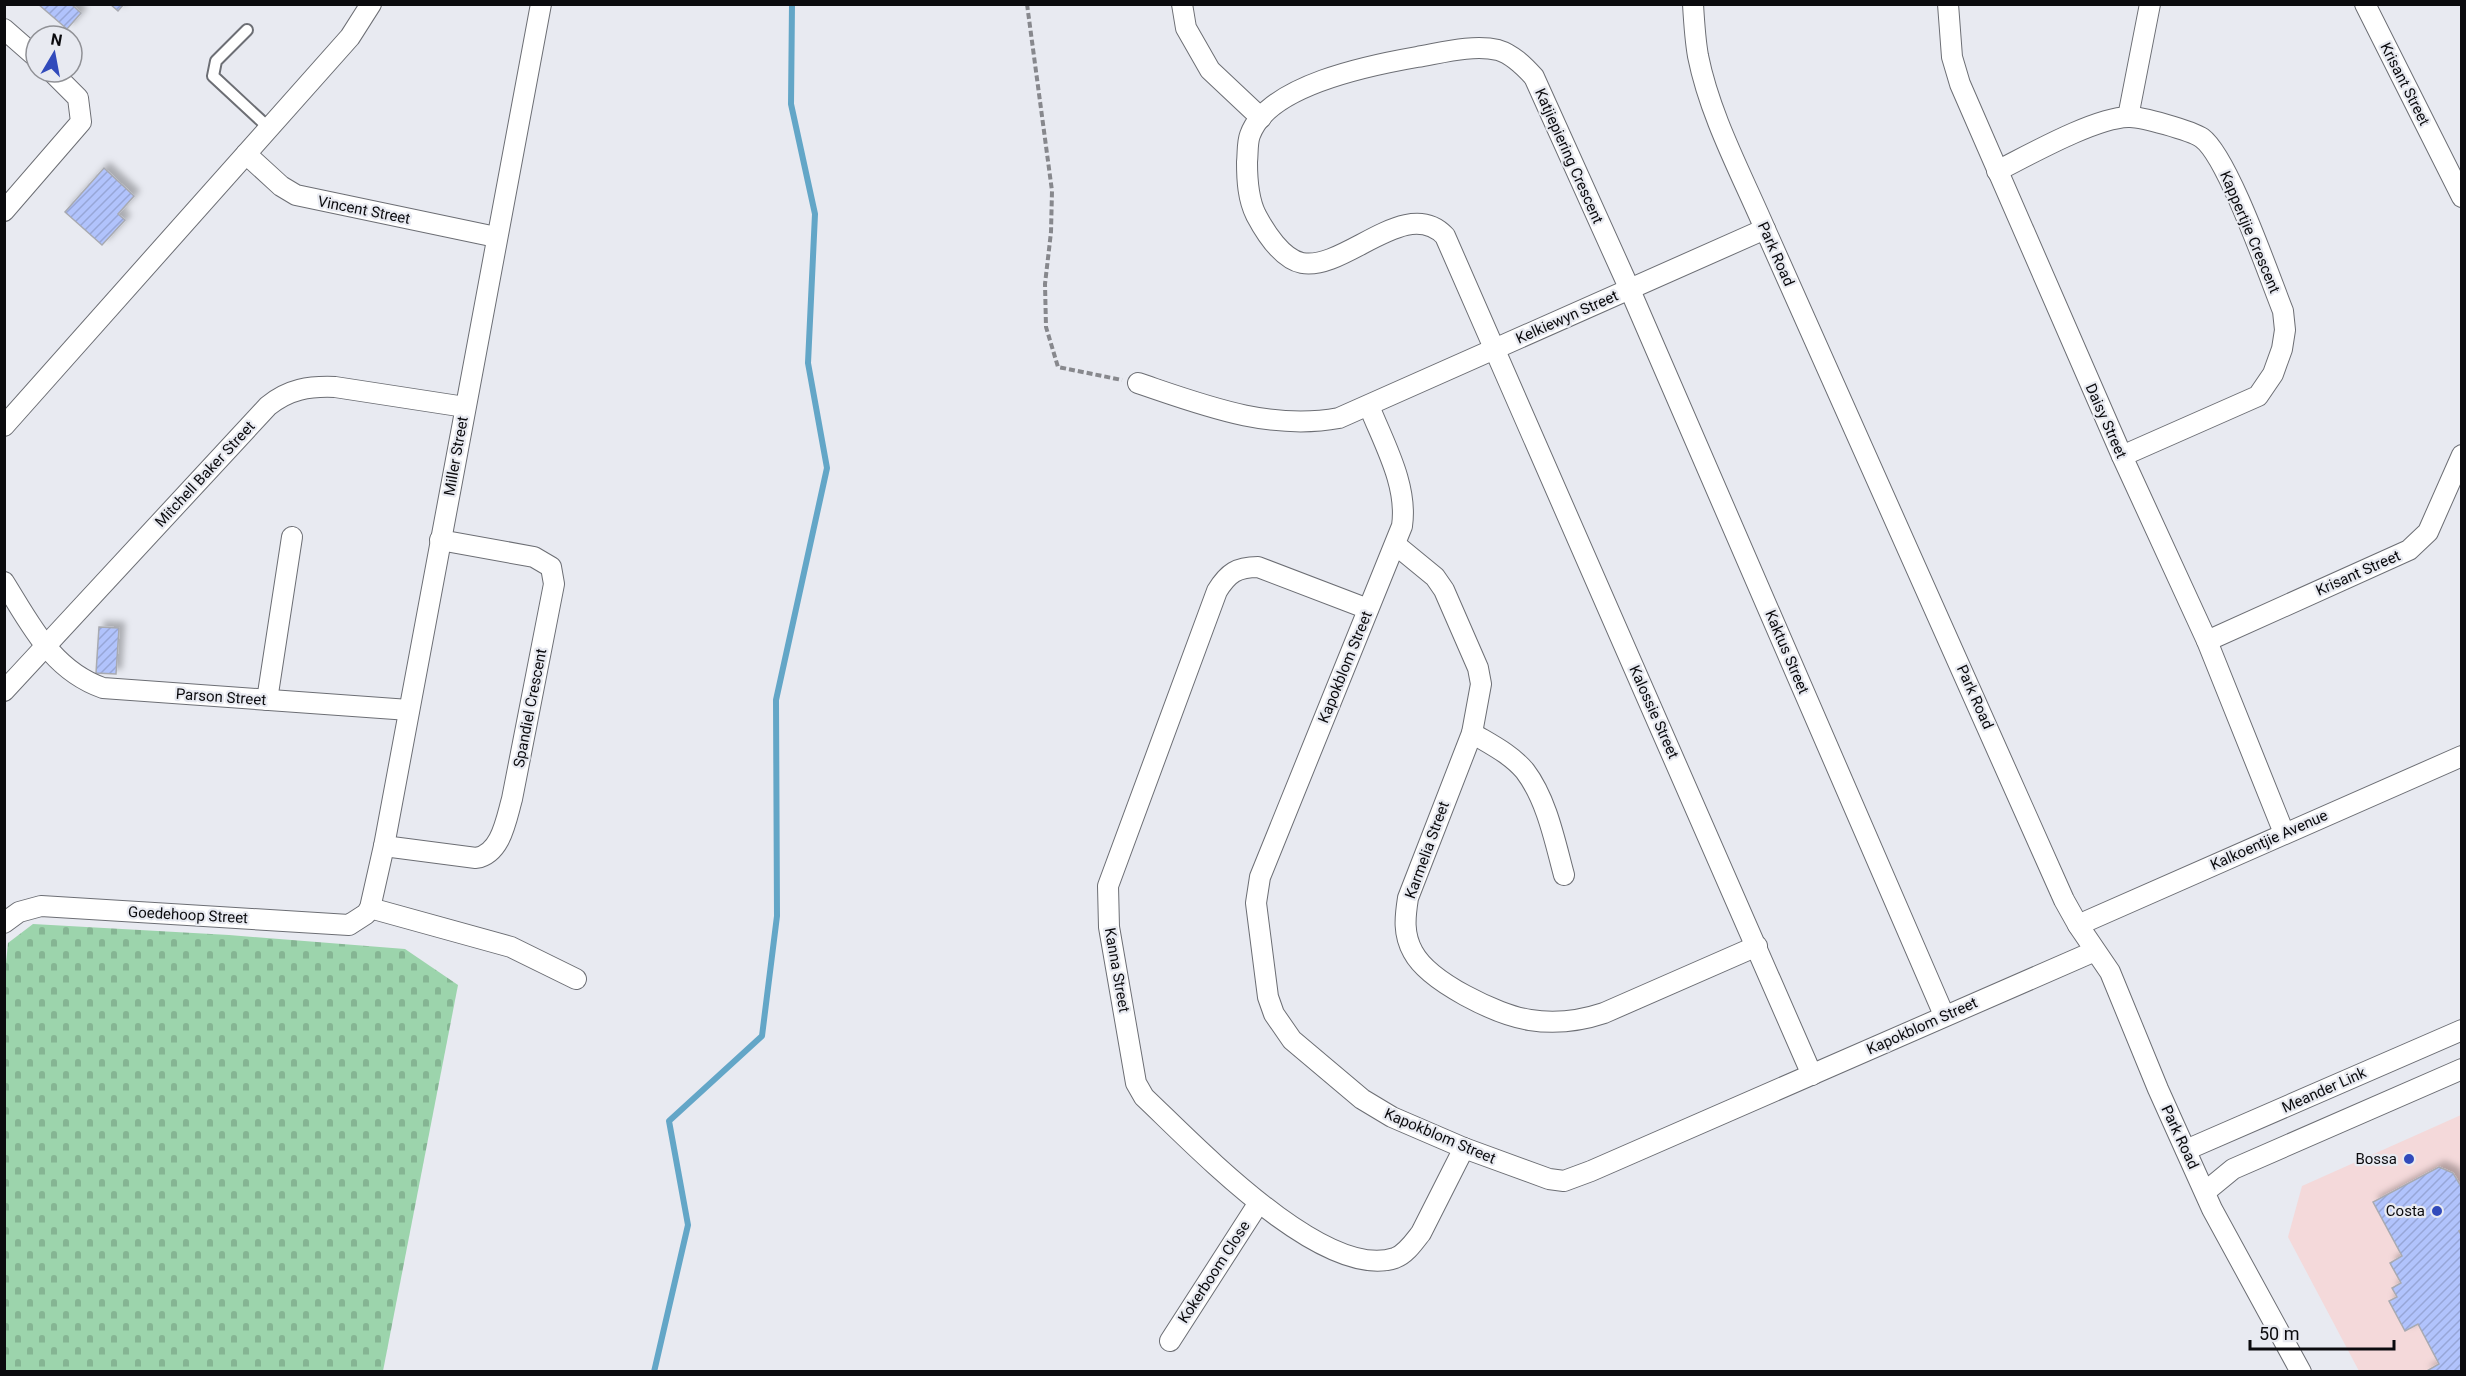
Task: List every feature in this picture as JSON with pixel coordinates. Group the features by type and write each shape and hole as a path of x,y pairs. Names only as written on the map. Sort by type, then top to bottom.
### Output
{"street":[{"path":"4,426 350,37 371,4"},
{"name":"Miller Street","path":"370,908 384,846 496,237 542,4"},
{"path":"1182,4 1186,28 1210,70 1261,118"},
{"name":"Park Road","path":"1693,4 1695,38 1702,72 1765,230 2053,875 2078,925 2110,972 2158,1089 2205,1192 2234,1250 2301,1371"},
{"name":"Daisy Street","path":"1948,4 1952,57 1957,75 2122,456 2207,641 2284,833"},
{"path":"2128,117 2150,4"},
{"name":"Krisant Street","path":"2365,4 2462,196"},
{"path":"4,29 24,46"},
{"name":"Katjiepiering Crescent","path":"1495,349 1445,236 1436,229 1424,225 1405,226 1315,263 1302,263 1292,258 1272,240 1255,213 1247,183 1251,135 1261,118 1283,99 1323,80 1369,65 1467,49 1497,50 1507,54 1533,77 1629,290"},
{"path":"4,211 81,122 78,98 64,84"},
{"name":"Kappertjie Crescent","path":"1997,171 2097,124 2128,117 2189,132 2203,139 2216,153 2228,176 2283,311 2285,330 2273,374 2258,396 2122,456"},
{"name":"Vincent Street","path":"246,154 281,186 296,195 496,237"},
{"name":"Kelkiewyn Street","path":"1138,383 1227,412 1293,422 1317,422 1339,418 1765,230"},
{"name":"Kaktus Street","path":"1629,290 1944,1015"},
{"name":"Kalossie Street","path":"1495,349 1812,1075"},
{"name":"Mitchell Baker Street","path":"4,691 268,406 281,396 297,389 316,386 335,387 465,407"},
{"name":"Kapokblom Street","path":"1369,406 1402,488 1405,509 1396,545 1260,877 1256,903 1268,997 1278,1020 1292,1040 1362,1099 1392,1118 1464,1148 1549,1179 1564,1181 2095,951"},
{"name":"Krisant Street","path":"2207,641 2409,550 2428,532 2462,455"},
{"path":"267,700 292,537"},
{"name":"Spandiel Crescent","path":"384,846 476,858 488,853 498,842 512,799 554,584 551,567 534,557 441,540"},
{"name":"Karmelia Street","path":"1396,545 1435,577 1444,590 1478,668 1481,684 1472,733 1408,898 1404,919 1406,936 1413,953 1440,981 1504,1013 1529,1020 1564,1022 1587,1019 1604,1013 1756,946"},
{"name":"Kanna Street","path":"1368,609 1258,567 1244,567 1233,571 1225,578 1217,591 1108,886 1109,927 1136,1083 1144,1097 1258,1204 1336,1252 1371,1259 1395,1258 1421,1233 1464,1148"},
{"name":"Parson Street","path":"4,582 45,648 81,679 103,688 409,710"},
{"path":"1472,733 1505,753 1524,771 1539,796 1564,875"},
{"name":"Kalkoentjie Avenue","path":"2078,925 2462,756"},
{"name":"Goedehoop Street","path":"4,923 19,912 41,906 349,925 366,914 370,908"},
{"path":"370,908 511,947 576,980"},
{"name":"Meander Link","path":"2186,1150 2462,1030"},
{"path":"2205,1192 2233,1169 2460,1071"},
{"name":"Kokerboom Close","path":"1170,1341 1258,1204"}],"lane":[{"path":"247,30 216,62 213,76 269,128"}],"path":[{"path":"1027,4 1052,191 1051,232 1045,284 1046,327 1058,367 1138,383"}],"shaded area":[{"path":"2461,1115 2461,1371 2359,1371 2288,1237 2302,1186"}],"green space":[{"path":"33,924 229,935 405,949 458,985 383,1371 5,1371 5,973 8,943"}],"building":[{"path":"38,4 71,4 81,13 71,24 61,24"},
{"path":"110,4 124,4 118,11"},
{"path":"104,168 134,196 118,214 125,220 102,245 65,212"},
{"path":"99,627 119,628 116,674 96,673"},
{"path":"2439,1167 2453,1173 2462,1188 2462,1230 2459,1231 2462,1236 2462,1372 2425,1372 2439,1364 2418,1324 2405,1331 2389,1301 2397,1297 2392,1288 2401,1283 2390,1263 2402,1256 2373,1202"}],"waterway":[{"path":"654,1372 688,1225 669,1121 762,1036 777,916 776,700 827,468 808,363 815,214 791,104 792,4"}],"place":[{"name":"Bossa","path":"2409,1159"},
{"name":"Costa","path":"2437,1211"}]}
